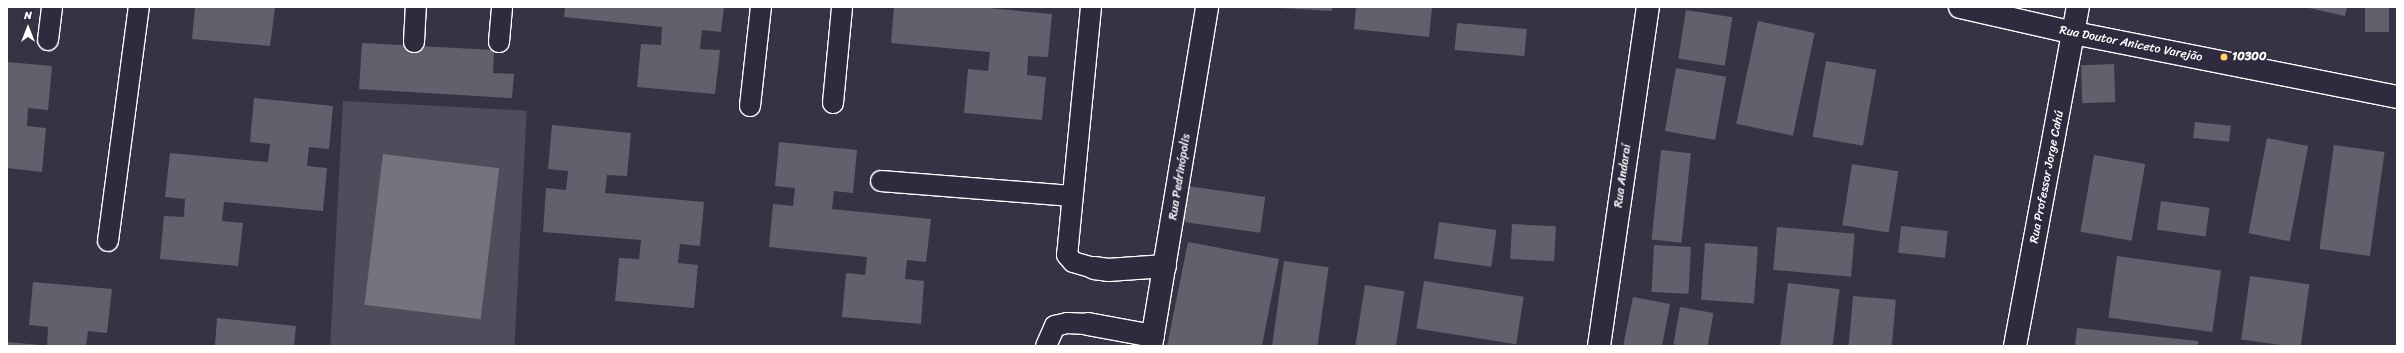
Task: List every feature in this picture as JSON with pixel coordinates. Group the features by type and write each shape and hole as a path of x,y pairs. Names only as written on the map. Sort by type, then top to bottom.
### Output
{"street":[{"name":"Rua Pedrinópolis","path":"1152,341 1166,266 1207,7"},
{"name":"Rua Andaraí","path":"1599,346 1648,7"},
{"name":"Rua Doutor Aniceto Varejão","path":"1960,7 2074,33 2397,97"},
{"name":"Rua Professor Jorge Cahú","path":"2015,346 2078,7"},
{"path":"1094,268 1108,270 1166,266"},
{"path":"1088,324 1152,341"}],"lane":[{"path":"48,40 52,7"},
{"path":"108,241 139,7"},
{"path":"414,42 416,7"},
{"path":"499,42 502,7"},
{"path":"750,106 760,7"},
{"path":"833,103 842,7"},
{"path":"1090,7 1070,196 1067,255 1073,262 1094,268"},
{"path":"881,181 1070,196"},
{"path":"1046,346 1055,326 1067,323 1088,324"}],"shaded area":[{"path":"343,101 527,111 514,346 330,346"},
{"path":"383,154 499,168 481,319 364,305"}],"building":[{"path":"195,7 275,7 270,46 192,39"},
{"path":"565,7 724,7 721,32 702,30 700,49 720,50 715,94 637,87 641,44 661,45 662,27 564,17"},
{"path":"894,7 977,7 1052,14 1048,57 1028,56 1027,75 1046,77 1042,120 964,113 968,69 988,71 990,52 891,43"},
{"path":"1260,7 1332,7 1332,11"},
{"path":"1356,7 1432,7 1429,37 1354,29"},
{"path":"2304,7 2347,7 2345,16"},
{"path":"2365,7 2389,7 2389,32 2365,32"},
{"path":"1686,10 1732,17 1725,66 1678,58"},
{"path":"1758,21 1815,33 1793,136 1736,124"},
{"path":"1457,23 1527,29 1524,56 1455,50"},
{"path":"362,43 494,50 493,73 514,74 512,98 359,89"},
{"path":"1826,61 1876,70 1863,146 1813,137"},
{"path":"7,62 52,66 48,110 28,108 27,126 46,128 42,172 7,168"},
{"path":"2114,64 2115,102 2082,103 2081,65"},
{"path":"1676,68 1726,77 1715,140 1665,131"},
{"path":"254,98 333,106 329,149 309,147 307,166 327,168 323,211 224,202 222,221 243,223 238,266 160,259 164,216 184,217 185,199 165,197 170,153 268,162 270,144 250,142"},
{"path":"2195,122 2231,126 2229,142 2193,138"},
{"path":"552,125 631,133 627,176 607,175 605,193 704,202 700,246 680,244 678,263 698,265 694,308 615,301 619,258 639,259 641,240 543,232 546,188 566,190 568,171 548,169"},
{"path":"2267,138 2308,146 2290,241 2248,233"},
{"path":"779,142 857,150 853,193 834,191 832,209 931,219 926,262 907,260 905,279 924,281 921,324 842,317 846,273 865,275 867,257 769,247 773,204 793,206 795,188 775,186"},
{"path":"2334,145 2385,152 2370,256 2319,249"},
{"path":"1661,150 1691,153 1681,243 1652,240"},
{"path":"2094,155 2145,164 2132,241 2080,232"},
{"path":"1852,164 1898,171 1889,233 1842,225"},
{"path":"1187,186 1265,197 1260,233 1182,222"},
{"path":"2161,201 2210,208 2205,237 2157,230"},
{"path":"1439,222 1496,230 1491,267 1434,259"},
{"path":"1512,224 1556,226 1554,261 1510,259"},
{"path":"1901,226 1948,231 1945,258 1898,253"},
{"path":"1777,227 1855,234 1851,277 1773,270"},
{"path":"1188,242 1279,259 1262,346 1167,346"},
{"path":"1705,243 1758,247 1754,304 1701,300"},
{"path":"1654,245 1691,247 1688,294 1652,292"},
{"path":"2117,256 2221,271 2212,332 2108,317"},
{"path":"1284,261 1329,267 1317,346 1272,346"},
{"path":"2250,276 2309,284 2301,346 2288,346 2241,339"},
{"path":"1424,281 1524,297 1516,344 1416,328"},
{"path":"33,282 112,289 107,333 88,331 86,346 47,346 48,327 29,325"},
{"path":"1788,283 1840,289 1833,346 1780,346"},
{"path":"1365,285 1405,291 1396,346 1355,346"},
{"path":"1853,296 1896,300 1892,346 1849,346"},
{"path":"1633,297 1670,304 1662,346 1623,346"},
{"path":"1680,307 1713,313 1708,346 1673,344"},
{"path":"217,318 296,326 294,346 215,346"},
{"path":"2077,328 2198,341 2198,346 2075,346"},
{"path":"7,342 40,345 40,346 7,346"}],"place":[{"name":"10300","path":"2224,57"}]}
